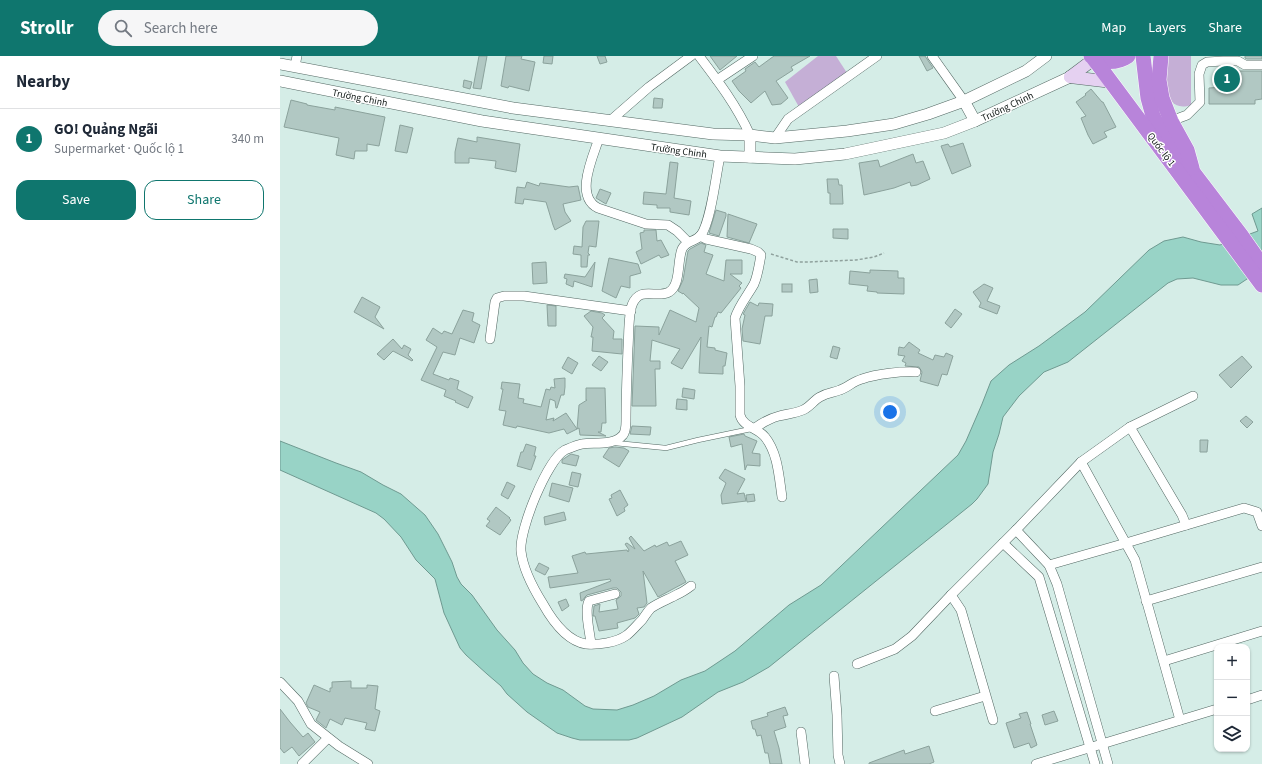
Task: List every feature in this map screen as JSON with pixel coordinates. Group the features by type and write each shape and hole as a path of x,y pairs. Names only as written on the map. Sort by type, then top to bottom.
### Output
{"highway":[{"path":"1093,58 1105,61 1116,61 1128,56"},
{"name":"Quốc lộ 1","path":"1143,56 1148,98 1153,116 1158,126 1177,155 1193,172 1235,237"},
{"path":"1161,56 1159,72 1160,88 1165,108 1187,150 1193,172"},
{"name":"Quốc lộ 1","path":"1093,58 1235,237"},
{"path":"1235,237 1262,265"},
{"path":"1235,237 1261,283"}],"main road":[{"path":"1070,77 1093,58"},
{"path":"1070,77 1112,82"}],"street":[{"path":"610,120 691,56"},
{"path":"699,56 737,109 750,135 750,157"},
{"path":"717,80 753,56"},
{"path":"775,138 788,119 877,56"},
{"path":"932,56 964,101 974,121"},
{"name":"Trường Chinh","path":"280,64 296,61 513,108 713,134 750,135 775,138 847,131 894,124 928,114 964,101 1026,71 1046,56"},
{"path":"1171,122 1187,115 1200,102 1199,74 1202,65 1207,62 1238,58 1244,65 1262,65"},
{"path":"292,84 296,61"},
{"name":"Trường Chinh","path":"280,81 482,121 720,156 795,159 844,154 944,133 974,121 1070,77"},
{"path":"599,138 586,185 589,202 593,206 632,220 646,224 668,225 677,231 688,242"},
{"path":"691,586 651,609 626,636 607,642 591,644 581,643 561,629 549,615 527,573 523,562 521,541 535,499 551,464 557,456 564,450 582,444 610,442 622,436 626,426 629,331 632,306 637,298 643,294 669,292 674,287 677,279 682,249 688,242 700,236 705,226 710,209 720,156"},
{"path":"700,236 706,239 751,249 761,255 757,277 738,308 734,324 740,386 740,415 744,423 755,428 765,436 772,447 782,497"},
{"path":"490,339 495,302 497,298 504,296 524,296 631,310"},
{"path":"755,428 778,416 802,411 809,407 817,398 830,392 839,391 862,379 894,373 916,372"},
{"path":"858,664 895,649 912,636 1081,462 1130,427 1193,396"},
{"path":"1130,427 1182,515 1186,525"},
{"path":"1081,462 1135,560 1180,720"},
{"path":"1049,565 1244,508 1257,512 1262,526"},
{"path":"1016,530 1049,565 1056,584 1108,764"},
{"path":"1003,543 1039,577 1095,764"},
{"path":"1146,601 1262,567"},
{"path":"591,644 590,629 586,613 587,604 589,602 615,594"},
{"path":"951,595 961,610 993,720"},
{"path":"1164,661 1262,631"},
{"path":"834,676 838,755 840,764"},
{"path":"280,683 298,701 311,724 339,746 368,764"},
{"path":"1250,699 1262,695"},
{"path":"935,711 985,696"},
{"path":"1036,764 1214,710"},
{"path":"801,732 805,764"},
{"path":"302,764 328,738"}],"lane":[{"path":"610,442 666,448 755,428"}],"path":[{"path":"761,255 772,255 792,261 807,262 865,259 884,253"}],"shaded area":[{"path":"818,56 836,56 847,73 799,107 785,82"},
{"path":"1168,56 1191,56 1191,105 1182,106 1175,104 1170,98 1167,91 1166,82"},
{"path":"1262,208 1262,269 1238,285 1221,285 1193,278 1177,279 1168,283 1068,362 1044,372 1019,396 1003,417 993,452 988,484 972,504 769,667 743,682 718,692 682,717 637,738 629,740 580,740 557,733 527,712 460,648 444,613 435,579 416,560 401,537 384,519 376,513 280,470 280,441 361,472 401,494 425,515 438,534 461,584 472,595 497,630 515,650 523,663 533,674 547,683 563,690 585,706 593,709 617,710 654,696 681,680 705,671 735,651 789,605 821,585 958,455 966,441 991,381 1009,365 1039,346 1085,312 1149,250 1164,241 1183,237 1220,245 1258,231 1252,214"}],"building":[{"path":"479,56 487,56 481,89 473,88"},
{"path":"506,56 522,56 521,59 535,62 529,91 509,86 508,88 501,86"},
{"path":"544,56 553,56 552,64 543,63"},
{"path":"597,56 605,56 607,62 600,64"},
{"path":"710,56 737,56 720,70"},
{"path":"774,56 810,56 791,67 793,70 776,81 788,98 781,104 772,105 765,91 751,103 739,91 732,81 746,71 745,69 755,62 759,67"},
{"path":"919,56 925,56 933,68 927,71"},
{"path":"1245,56 1262,56 1262,59 1247,59"},
{"path":"1224,71 1262,71 1262,99 1255,100 1255,104 1209,104 1209,88 1224,87"},
{"path":"464,80 472,82 470,89 463,87"},
{"path":"1091,89 1103,102 1116,127 1104,132 1107,137 1093,144 1081,118 1086,116 1076,102 1086,95 1085,94"},
{"path":"654,98 663,99 662,108 653,108"},
{"path":"291,100 307,105 335,110 335,107 385,117 379,146 367,144 367,151 355,151 354,159 336,155 339,138 284,127"},
{"path":"400,125 413,128 407,153 395,151"},
{"path":"477,137 520,144 516,172 495,168 496,161 469,158 469,163 455,163 455,152 458,138 477,142"},
{"path":"963,143 971,166 952,174 941,146 948,144 950,147"},
{"path":"913,154 916,163 923,161 930,179 917,185 911,186 910,182 894,188 864,195 859,163 878,160 880,167"},
{"path":"670,162 678,163 674,198 691,201 689,215 670,212 670,208 657,208 657,205 643,204 644,192 666,194"},
{"path":"827,179 838,179 839,185 842,185 843,204 830,204 830,193 828,193"},
{"path":"527,182 539,186 540,183 569,187 578,186 581,200 563,204 565,212 571,221 555,230 546,202 524,199 523,204 515,203 517,187 525,188"},
{"path":"600,189 611,193 606,204 596,198"},
{"path":"716,210 726,213 719,236 709,233"},
{"path":"728,214 757,224 749,243 727,237"},
{"path":"586,221 599,221 596,247 589,246 588,253 590,255 588,255 587,267 581,267 581,255 573,254 574,246 582,247 583,227"},
{"path":"833,229 848,229 848,239 833,238"},
{"path":"644,230 656,230 657,241 661,240 669,255 661,258 659,255 641,264 636,252 642,249 640,233 644,232"},
{"path":"701,243 706,245 704,252 713,255 706,274 724,281 726,260 742,260 742,274 730,274 742,283 739,286 741,288 721,313 718,312 712,327 709,326 707,347 715,348 715,350 727,353 725,366 723,366 723,374 699,373 701,337 682,369 671,363 680,349 652,340 650,361 660,361 660,369 655,369 656,406 632,406 635,326 659,327 659,335 670,310 696,322 699,308 683,293 678,291 683,280 688,251"},
{"path":"609,258 638,264 641,273 630,276 630,288 621,286 616,298 602,291"},
{"path":"546,262 547,283 533,284 532,263"},
{"path":"595,262 592,287 574,281 573,287 566,284 567,279 564,278 565,274 585,277"},
{"path":"870,270 898,271 898,278 904,278 904,294 877,293 867,291 868,286 849,284 850,271 870,273"},
{"path":"817,279 818,292 810,293 809,280"},
{"path":"782,284 792,284 792,292 782,292"},
{"path":"984,284 993,288 987,301 1000,306 997,314 979,307 981,303 973,292"},
{"path":"362,297 380,307 375,317 384,329 354,312"},
{"path":"750,302 758,306 759,303 773,304 772,316 765,316 760,344 743,341 742,329 745,315 743,314"},
{"path":"547,305 556,306 556,326 548,326"},
{"path":"955,309 962,314 951,328 945,323"},
{"path":"463,310 474,313 472,321 480,325 474,343 460,338 455,355 443,352 433,374 449,380 450,378 459,381 457,389 473,397 468,408 444,396 446,390 421,380 437,347 426,340 433,328 442,334 444,331 452,334"},
{"path":"591,311 605,315 602,318 614,331 613,339 622,339 622,354 592,351 593,337 591,337 593,327 584,316"},
{"path":"393,339 402,349 404,345 411,349 408,355 413,360 412,361 393,351 384,360 377,354"},
{"path":"909,342 920,350 918,353 933,360 935,355 944,357 946,353 953,356 947,375 942,374 938,386 920,381 922,372 919,367 905,366 906,363 902,361 905,356 898,355 899,347 904,348"},
{"path":"833,346 840,348 837,359 830,357"},
{"path":"599,356 608,362 601,371 592,365"},
{"path":"1242,356 1252,367 1231,388 1219,375"},
{"path":"568,357 578,363 572,374 562,368"},
{"path":"565,378 564,395 561,395 557,408 555,401 550,399 546,420 554,418 553,421 566,413 577,429 567,434 564,429 549,433 517,426 516,428 503,425 506,411 499,410 503,389 501,389 502,382 520,384 518,398 524,399 523,403 541,407 546,389 550,390 551,387 555,388 554,379"},
{"path":"586,388 605,388 606,423 602,423 601,432 598,432 606,436 580,435 579,428 577,429 579,405 587,400"},
{"path":"683,388 695,390 694,399 682,397"},
{"path":"677,399 687,400 687,410 676,409"},
{"path":"1246,416 1253,422 1247,428 1240,421"},
{"path":"632,426 651,427 650,435 630,434"},
{"path":"744,434 745,436 757,441 752,453 760,454 760,466 747,465 745,470 742,444 731,447 729,437"},
{"path":"1200,440 1208,440 1207,452 1200,452"},
{"path":"526,444 536,447 534,456 536,456 531,470 517,466 521,452 523,452"},
{"path":"609,448 624,448 629,451 619,467 603,457"},
{"path":"571,454 579,456 576,466 562,463 562,460"},
{"path":"725,469 745,479 737,494 744,493 746,501 722,504 721,495 726,483 719,478"},
{"path":"572,472 581,474 578,487 569,485"},
{"path":"507,482 515,486 508,499 501,495"},
{"path":"552,483 573,488 569,502 549,496"},
{"path":"620,490 628,505 624,508 625,511 617,516 609,499 612,498 611,495"},
{"path":"754,494 755,501 747,502 746,495"},
{"path":"496,507 511,520 500,535 486,526 490,521 487,519"},
{"path":"564,512 566,520 545,525 544,517"},
{"path":"631,536 644,551 655,545 656,547 667,542 669,546 681,541 688,555 675,561 686,582 658,597 643,571 647,603 644,607 637,608 639,614 635,618 617,623 618,628 599,631 595,616 593,616 594,606 600,604 599,612 618,609 616,600 621,596 621,592 617,588 613,588 587,595 581,601 580,593 611,581 610,579 550,588 548,577 578,573 572,556 585,552 586,554 627,550 628,552 629,550 625,544 627,543 635,549 629,538"},
{"path":"539,563 549,568 545,575 535,570"},
{"path":"566,599 569,606 562,611 558,602"},
{"path":"351,681 351,688 367,688 367,685 378,686 375,709 380,711 375,731 365,729 367,723 345,718 342,725 330,719 326,728 316,720 320,712 308,707 306,703 314,685 330,692 332,682"},
{"path":"785,707 788,715 783,716 786,727 774,731 782,764 770,764 768,753 765,753 761,735 757,736 751,721 768,716 767,713"},
{"path":"280,709 303,737 308,733 315,742 299,756 292,747 284,753 280,748"},
{"path":"1054,711 1058,721 1045,725 1042,715"},
{"path":"1027,712 1037,745 1031,748 1029,743 1014,748 1006,723 1021,718 1019,714"},
{"path":"929,746 934,762 929,764 869,764 904,750 905,754"}],"place":[{"name":"GO! Quảng Ngãi","path":"1227,79"}]}
